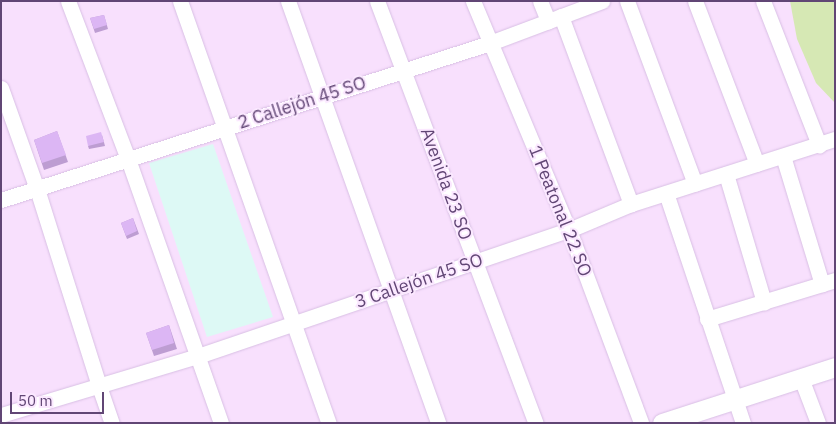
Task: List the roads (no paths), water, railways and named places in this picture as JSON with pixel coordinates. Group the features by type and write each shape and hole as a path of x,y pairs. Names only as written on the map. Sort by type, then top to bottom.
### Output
{"street":[{"path":"68,1 128,159 221,423"},
{"path":"180,1 292,324 329,423"},
{"path":"288,1 438,423"},
{"name":"Avenida 23 SO","path":"377,1 404,68 448,192 536,423"},
{"name":"1 Peatonal 22 SO","path":"473,1 569,230 641,423"},
{"path":"540,1 555,19 631,204"},
{"name":"2 Callejón 45 SO","path":"1,200 322,98 404,68 490,43 602,1"},
{"path":"627,1 695,184"},
{"path":"694,1 757,164"},
{"path":"763,1 819,144"},
{"path":"1,88 37,189 112,423"},
{"name":"3 Callejón 45 SO","path":"3,416 198,356 569,230 631,204 835,139"},
{"path":"707,319 828,282 783,156"},
{"path":"726,174 764,302"},
{"path":"666,193 743,423"},
{"path":"662,423 835,367"},
{"path":"801,378 818,423"}]}
